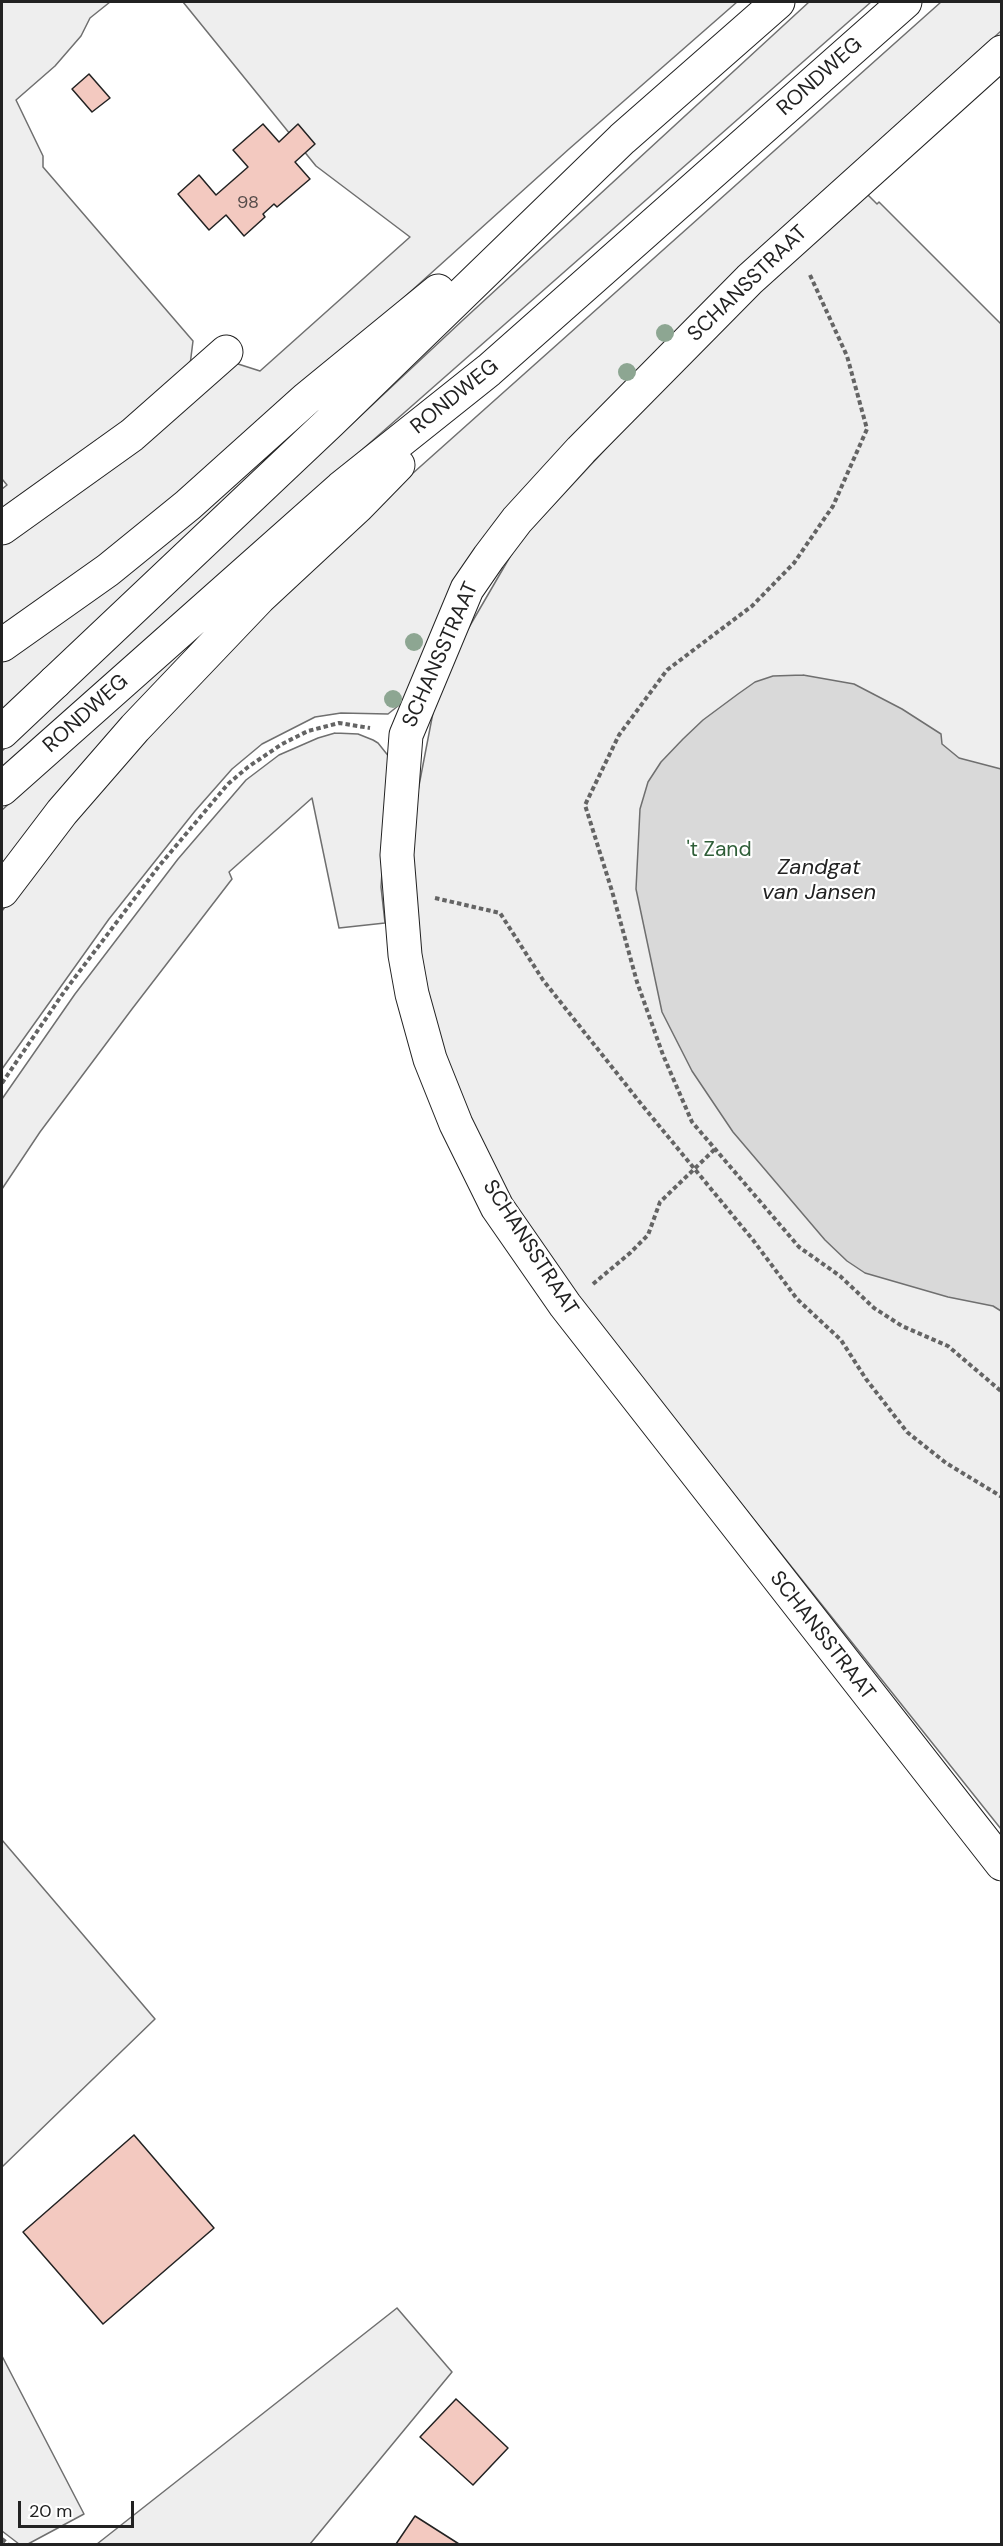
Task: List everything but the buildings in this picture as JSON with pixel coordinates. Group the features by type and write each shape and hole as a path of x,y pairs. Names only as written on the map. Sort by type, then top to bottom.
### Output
{"main road":[{"name":"RONDWEG","path":"2,732 338,414 622,140 778,2"},
{"name":"RONDWEG","path":"2,789 341,488 489,370 905,2"},
{"name":"SCHANSSTRAAT","path":"1002,52 750,279 606,424 517,520 467,589 406,735 397,855 405,955 412,994 430,1059 456,1124 497,1207 566,1305 1002,1864"},
{"path":"2,645 108,570 188,505 306,399 622,140"},
{"path":"2,528 132,435 226,352"},
{"path":"2,891 62,812 135,728 259,598 357,507 489,370"}],"path":[{"path":"795,238 847,356 867,429 833,506 794,563 752,606 667,670 619,735 585,805 637,982 663,1055 692,1122 799,1246 840,1276 874,1308 902,1326 948,1346 1002,1392"},
{"path":"2,1083 64,992 159,866 228,784 248,766 282,744 324,726 339,723 406,735"},
{"path":"399,890 500,913 543,980 753,1240 797,1299 841,1340 866,1379 907,1432 946,1463 1002,1497"},
{"path":"566,1305 630,1253 648,1235 660,1202 715,1149"},
{"path":"2,2539 8,2544"}],"green space":[{"path":"2,2 110,2 90,18 81,36 55,66 16,100 43,156 43,167 193,341 190,365 169,390 2,515 2,489 7,485 2,479"},
{"path":"183,2 737,2 569,149 229,455 93,564 2,632 2,543 235,363 260,371 410,237 316,166"},
{"path":"809,2 871,2 255,544 2,772 2,751 463,320"},
{"path":"941,2 1001,2 1001,31 829,187 616,395 403,702 388,714 341,713 315,717 262,744 232,769 195,811 109,919 2,1069 2,911 69,820 190,688 375,507"},
{"name":"'t Zand","path":"867,194 877,204 879,202 1001,324 1001,1829 588,1312 504,1193 467,1116 435,1025 421,959 414,895 412,822 436,697 468,629 518,543 664,386 766,286"},
{"path":"316,411 319,414 2,713 2,662 36,640"},
{"path":"203,627 206,631 2,866 2,810"},
{"path":"335,733 358,734 373,740 390,758 381,887 385,923 339,928 312,798 229,872 232,879 40,1132 2,1189 2,1099 75,994 178,859 246,780 279,755"},
{"path":"2,1840 155,2019 2,2167"},
{"path":"397,2308 452,2372 310,2544 97,2544"},
{"path":"2,2356 84,2514 28,2544 19,2544 2,2531"}],"water":[{"name":"Zandgat van Jansen","path":"803,675 854,684 902,709 941,734 942,744 959,758 1001,769 1001,1311 993,1306 948,1297 865,1273 847,1261 825,1240 733,1132 692,1071 662,1012 636,889 640,809 648,782 661,762 703,720 755,682 773,676"}]}
